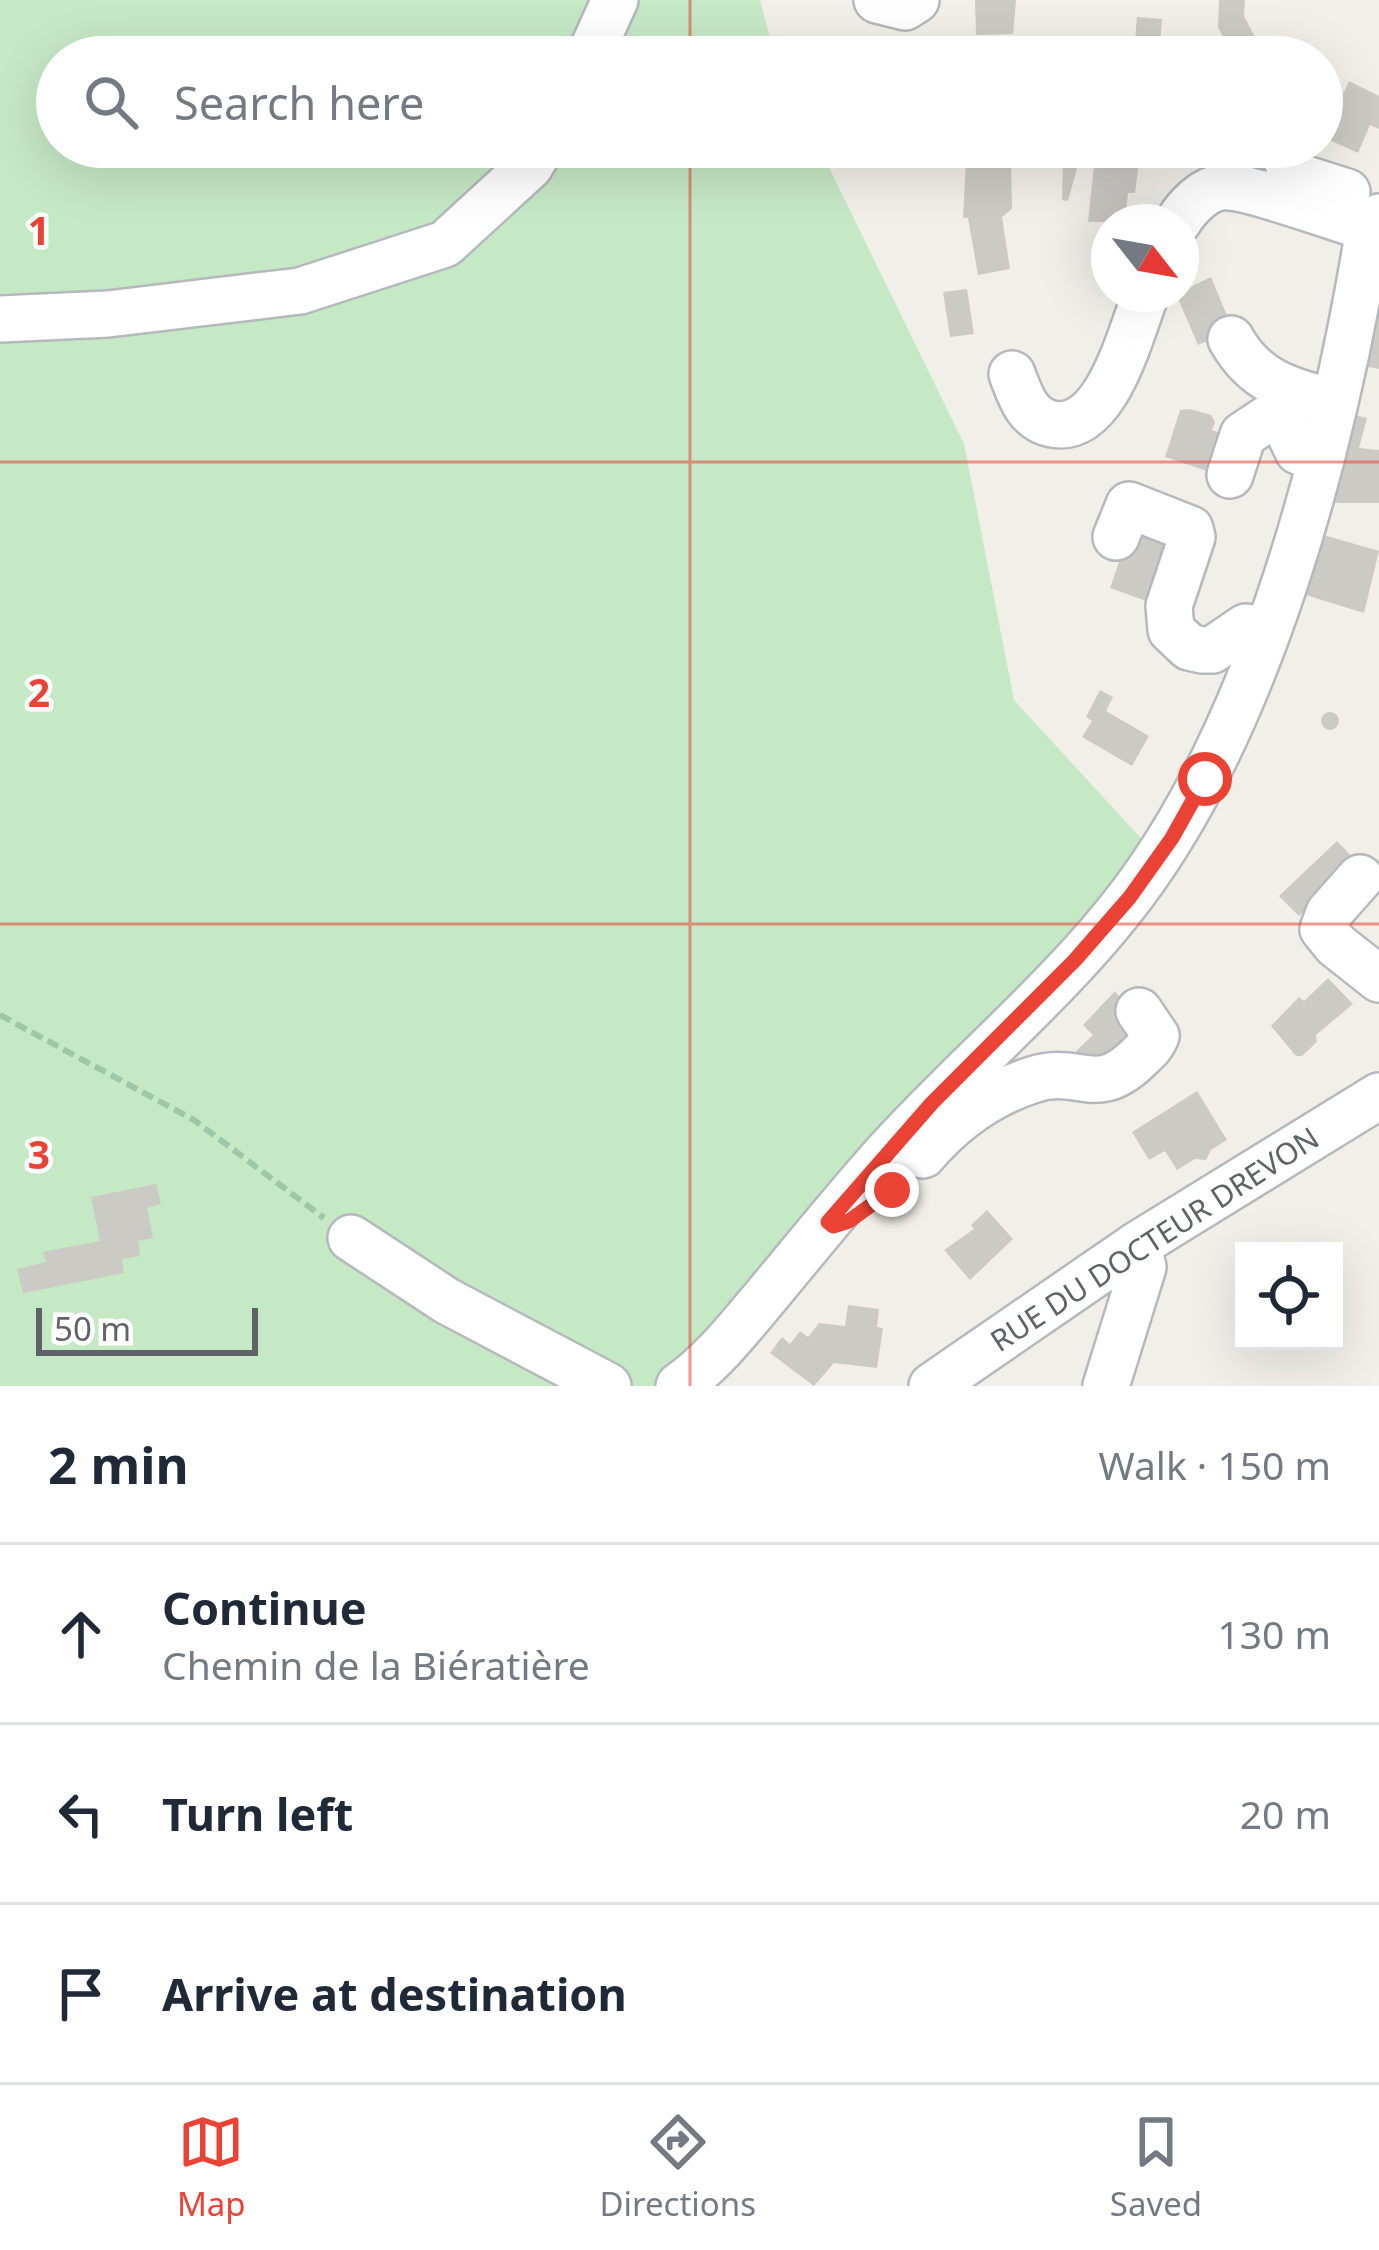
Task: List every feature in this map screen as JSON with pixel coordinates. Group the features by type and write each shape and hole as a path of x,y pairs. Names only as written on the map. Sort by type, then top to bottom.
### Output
{"street":[{"path":"599,36 615,0"},
{"path":"877,0 905,7 916,0"},
{"path":"0,319 108,314 300,291 445,244 528,168"},
{"path":"1290,168 1293,175 1377,216"},
{"path":"1194,204 1222,187 1377,216"},
{"path":"679,1386 733,1335 932,1103 1075,960 1130,897 1172,838 1205,779 1267,630 1318,460 1377,216"},
{"path":"1012,374 1022,398 1042,422 1061,426 1079,422 1098,407 1138,312"},
{"path":"1231,339 1270,383 1332,402"},
{"path":"1230,475 1243,435 1268,419 1286,426 1298,451 1318,460"},
{"path":"1116,538 1129,506 1190,529 1192,536 1168,614 1171,630 1189,647 1212,650 1246,627 1267,630"},
{"path":"1360,878 1329,913 1323,929 1379,980"},
{"path":"828,1222 833,1226 849,1221 870,1208 958,1120 1002,1091 1038,1078 1098,1082 1125,1071 1156,1036 1139,1011"},
{"name":"RUE DU DOCTEUR DREVON","path":"932,1386 1137,1245 1379,1096"},
{"path":"351,1238 447,1300 608,1386"},
{"path":"1106,1386 1143,1267 1137,1245"}],"path":[{"path":"0,1015 194,1120 351,1238"}],"green space":[{"path":"0,0 760,0 769,36 36,36 36,168 829,168 964,444 1014,700 1149,847 680,1386 0,1386"}],"building":[{"path":"975,0 1016,0 1013,34 976,35"},
{"path":"1219,0 1245,0 1244,16 1254,36 1223,36 1218,27"},
{"path":"1137,17 1162,19 1161,36 1135,36"},
{"path":"1349,81 1379,96 1379,129 1370,125 1358,153 1343,146 1343,94"},
{"path":"966,168 1011,168 1012,209 1002,217 1010,269 978,275 968,218 963,218"},
{"path":"1063,168 1077,168 1068,201 1062,200"},
{"path":"1094,168 1138,168 1135,193 1128,193 1127,204 1091,204 1088,222"},
{"path":"1211,277 1233,330 1198,345 1184,312 1199,312 1199,283"},
{"path":"967,289 974,334 950,337 943,292"},
{"path":"1379,296 1379,369 1353,364"},
{"path":"1180,410 1211,415 1212,430 1228,436 1216,474 1165,457"},
{"path":"1341,412 1367,418 1359,448 1379,450 1379,503 1322,503 1349,447 1334,439"},
{"path":"1133,522 1169,534 1155,604 1110,588"},
{"path":"1320,534 1379,551 1364,613 1299,593"},
{"path":"1100,690 1113,697 1106,711 1149,736 1132,766 1082,737 1092,721 1086,717"},
{"path":"1330,712 1339,721 1330,730 1321,721"},
{"path":"1337,841 1357,862 1299,916 1279,896"},
{"path":"1328,978 1353,1004 1316,1035 1317,1042 1302,1056 1296,1056 1271,1026 1299,997 1304,1001"},
{"path":"1115,991 1151,1038 1103,1077 1076,1051 1093,1035 1083,1025"},
{"path":"1197,1091 1227,1140 1211,1150 1206,1160 1195,1159 1177,1170 1165,1151 1149,1160 1132,1132"},
{"path":"156,1184 161,1204 147,1208 153,1238 138,1241 140,1256 122,1259 124,1273 23,1293 17,1269 46,1262 43,1252 100,1241 91,1197"},
{"path":"987,1210 1013,1239 970,1280 944,1250 974,1229 971,1225"},
{"path":"848,1305 879,1309 877,1327 883,1328 877,1368 834,1363 814,1386 770,1353 782,1337 790,1344 800,1331 808,1337 819,1323 845,1326"}],"route":[{"path":"892,1190 849,1221 833,1226 828,1222 932,1103 1075,960 1130,897 1172,838 1205,779"}]}
